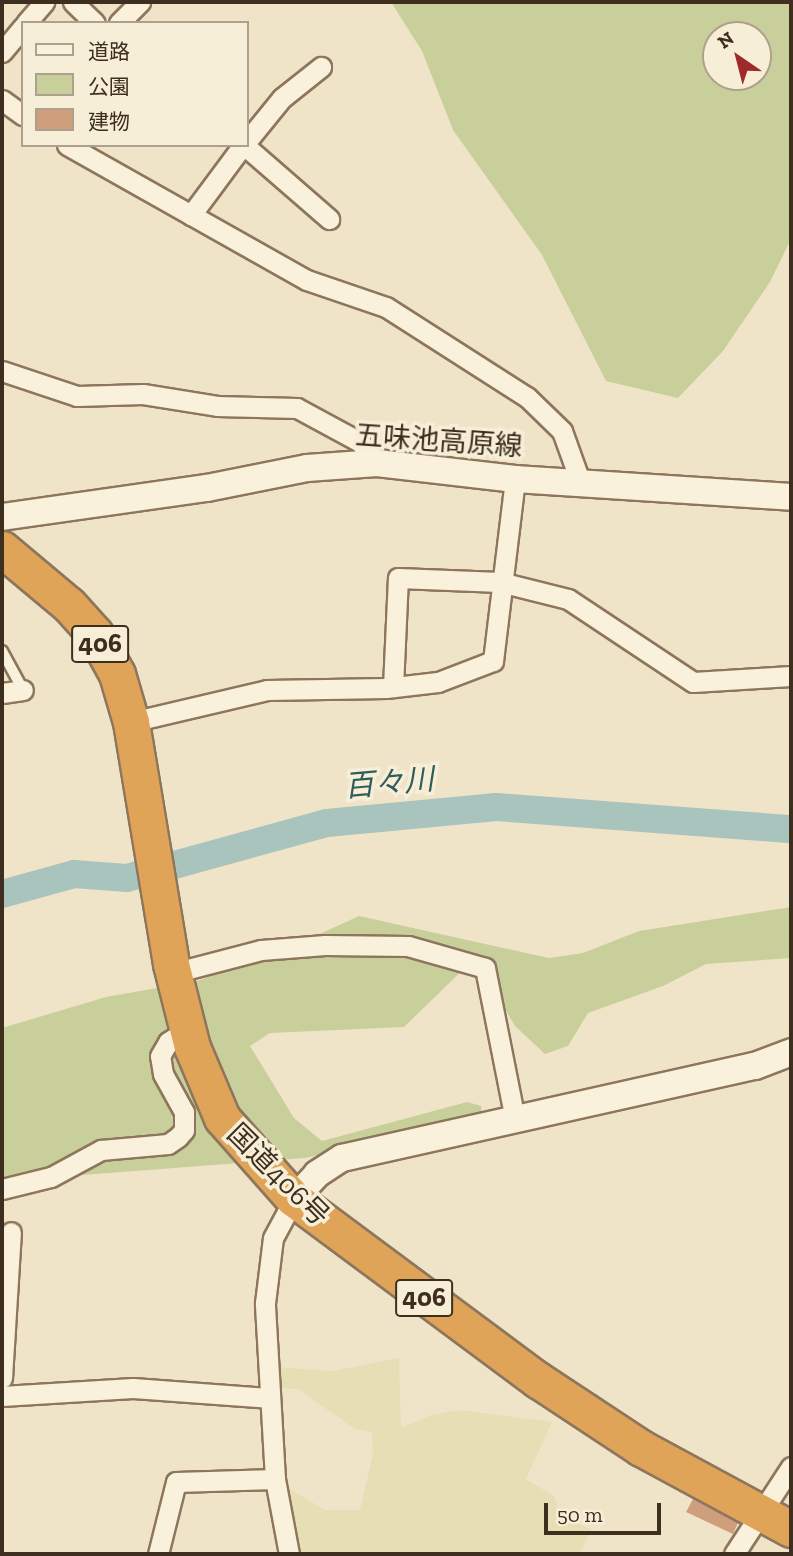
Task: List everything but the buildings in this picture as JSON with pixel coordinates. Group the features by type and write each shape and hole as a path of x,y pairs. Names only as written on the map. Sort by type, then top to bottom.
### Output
{"highway":[{"name":"国道406号","path":"2,549 31,570 94,634 117,674 131,722 172,969 188,1029 222,1118 293,1199 538,1380 641,1448 778,1521"}],"main road":[{"name":"五味池高原線","path":"2,517 207,488 307,468 377,463 515,479 580,481 791,497"},
{"path":"293,1199 317,1174 342,1158 755,1066 791,1052"}],"street":[{"path":"27,21 44,2"},
{"path":"73,2 93,21"},
{"path":"121,21 140,2"},
{"path":"2,52 21,29"},
{"path":"248,140 282,98 321,67"},
{"path":"2,100 21,114"},
{"path":"70,147 307,280 386,307 527,397 562,431 580,481"},
{"path":"191,215 242,147"},
{"path":"245,147 329,219"},
{"path":"2,371 77,396 143,394 217,406 297,408 360,442 377,463"},
{"path":"131,722 267,690 393,687 438,682 493,661 500,582 515,479"},
{"path":"393,687 398,578 500,582 568,599 693,682 791,676"},
{"path":"2,693 23,690"},
{"path":"172,969 261,950 325,945 408,946 485,968 515,1119"},
{"path":"2,1189 51,1177 101,1150 168,1144 178,1137 184,1130 184,1112 163,1074 160,1056 168,1042 188,1029"},
{"path":"289,1554 275,1479 268,1398 265,1303 272,1251 293,1199"},
{"path":"2,1378 4,1296 14,1232"},
{"path":"2,1396 133,1388 268,1398"},
{"path":"734,1554 778,1521 791,1468"},
{"path":"158,1554 176,1482 275,1479"}],"lane":[{"path":"2,651 23,690"}],"shaded area":[{"path":"399,1358 401,1428 431,1415 459,1410 552,1422 526,1479 554,1496 561,1516 591,1529 580,1554 298,1554 283,1485 325,1510 360,1510 373,1454 372,1432 355,1429 298,1389 274,1388 274,1367 333,1371"}],"green space":[{"path":"391,2 791,2 791,239 770,282 723,351 678,398 606,381 542,255 453,130 422,51"},
{"path":"791,907 791,958 706,964 663,986 588,1013 568,1046 545,1054 515,1026 475,958 404,1027 270,1033 250,1046 294,1118 322,1141 467,1102 481,1106 482,1119 305,1158 4,1181 2,1028 106,997 197,981 289,948 359,916 549,958 583,953 639,931"}],"waterway":[{"name":"百々川","path":"2,894 74,874 127,878 327,823 496,807 791,829"}]}
